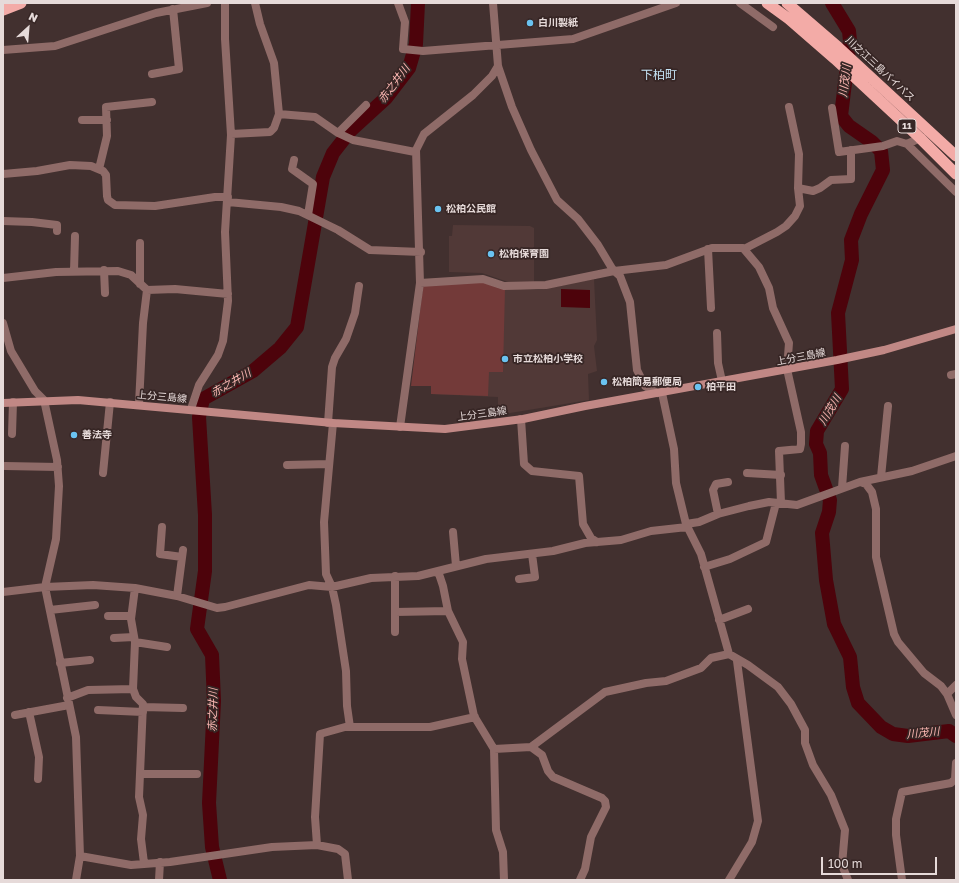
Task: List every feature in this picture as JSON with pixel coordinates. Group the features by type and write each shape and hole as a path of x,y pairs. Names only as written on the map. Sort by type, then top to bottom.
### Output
{"highway":[{"path":"3,10 21,3"},
{"name":"11","path":"767,3 835,59 920,138 956,174"},
{"name":"川之江三島バイパス","path":"786,3 861,67 956,156"}],"main road":[{"name":"上分三島線","path":"3,403 44,400 110,402 330,423 445,429 521,419 837,360 884,350 956,329"}],"street":[{"path":"157,3 158,12"},
{"path":"3,50 55,46 158,12 208,3"},
{"path":"191,410 199,385 218,355 223,341 228,294 226,232 231,134 225,38 225,3"},
{"path":"231,134 270,132 274,128 279,114 274,63 260,24 255,3"},
{"path":"398,3 406,22 403,49 416,50 495,46 573,39 676,3"},
{"path":"493,3 495,46 498,66 512,107 531,150 557,200 578,219 598,245 614,271 620,276 630,302 637,370 645,386 659,393 674,449 676,483 687,525 701,554 729,654 737,661 748,665 778,688 791,704 805,730 805,743 813,765 831,795 845,830 842,865 848,880"},
{"path":"740,3 773,27"},
{"path":"156,70 179,69 182,52 173,9"},
{"path":"400,427 420,283 421,252 415,152 418,142 424,134 473,95 492,76 498,66"},
{"path":"99,169 107,136 106,107 152,102"},
{"path":"338,133 366,105"},
{"path":"420,283 483,279 504,286 553,284 614,271 666,265 708,249 744,249 786,226 795,216 800,206 798,188 799,154 789,107"},
{"path":"832,108 839,152 883,146 897,141 908,144 956,192"},
{"path":"279,114 315,117 338,133 350,139 415,152"},
{"path":"82,120 107,120"},
{"path":"908,144 920,138"},
{"path":"798,188 813,191 831,180 851,180 851,150"},
{"path":"294,160 292,169 313,184 308,215"},
{"path":"3,174 36,171 70,165 91,166 99,169 106,175 108,200 115,205 155,206 215,197 280,207 308,215 370,250 421,252"},
{"path":"3,221 34,218 57,225 57,231"},
{"path":"74,271 75,236"},
{"path":"140,242 140,284"},
{"path":"708,249 711,308"},
{"path":"704,567 730,559 766,542 779,503 781,475 779,451 800,449 801,444 801,432 787,369 789,343 773,308 769,288 759,267 744,249"},
{"path":"3,278 74,271 104,270 126,273 147,290 175,289 228,294"},
{"path":"104,270 105,293"},
{"path":"350,727 347,706 346,671 332,587 326,574 324,522 329,464 332,367 335,358 346,340 355,312 359,286"},
{"path":"139,404 143,322 147,290"},
{"path":"3,324 11,351 35,391 44,400 58,467 59,486 56,539 46,587 76,745 80,856 76,880"},
{"path":"717,332 718,363 722,381"},
{"path":"12,434 13,402"},
{"path":"103,473 110,402"},
{"path":"881,477 888,406"},
{"path":"521,419 524,464 532,471 579,476 583,524 590,538 597,542"},
{"path":"842,488 845,446"},
{"path":"3,592 46,587 93,585 135,588 178,596 211,606 224,608 309,585 332,587 371,578 418,576 486,559 532,554 597,542 621,540 651,531 699,522 718,514 748,506 779,503 797,505 860,482 912,471 956,456"},
{"path":"288,465 299,461 329,464"},
{"path":"5,466 58,467"},
{"path":"747,473 781,475"},
{"path":"718,514 713,490 716,484 728,482"},
{"path":"860,482 866,484 872,492 876,509 876,557 894,634 924,673 941,686 947,694 955,712"},
{"path":"162,528 160,554 182,554 178,596"},
{"path":"453,532 456,566"},
{"path":"519,579 535,577 532,554"},
{"path":"435,572 439,574 448,612 463,642 462,659 475,717 494,749 496,830 503,852 504,880"},
{"path":"395,576 395,632"},
{"path":"135,588 131,616 135,639 134,689 136,697 143,704 139,797 143,815 141,839 144,863"},
{"path":"50,610 95,605"},
{"path":"719,620 748,609"},
{"path":"395,612 448,612"},
{"path":"108,616 131,616"},
{"path":"114,638 135,639 167,647"},
{"path":"494,749 531,747 605,692 646,683 666,681 700,668 711,658 729,654"},
{"path":"60,663 90,660"},
{"path":"729,880 752,842 758,822 737,661"},
{"path":"947,694 956,685"},
{"path":"15,715 68,702 88,690 134,689"},
{"path":"98,710 183,708"},
{"path":"29,712 39,757 38,779"},
{"path":"317,845 315,817 320,734 350,727 430,727 475,717"},
{"path":"531,747 542,755 548,771 553,777 602,798 605,801 606,807 591,837 585,869 580,880"},
{"path":"902,880 896,835 896,819 902,792 951,782 955,779 956,763"},
{"path":"140,774 197,774"},
{"path":"80,856 122,864 144,863 206,857 272,847 317,845 338,849 346,854 348,880"},
{"path":"159,880 160,862"}],"shaded area":[{"name":"松柏保育園","path":"453,225 530,226 534,228 534,283 511,283 482,273 449,272 449,236 452,236"},
{"name":"市立松柏小学校","path":"594,279 597,340 594,346 597,371 588,374 589,400 498,415 498,397 431,394 431,386 411,386 505,288 538,290"},
{"path":"481,282 505,288 503,372 489,372 488,396 431,394 431,386 411,386 423,287 426,285"},
{"path":"561,289 590,290 590,308 561,307"}],"waterway":[{"name":"赤之井川","path":"220,880 212,847 209,803 214,701 212,655 197,629 205,571 205,515 199,417 203,399 253,371 280,348 297,327 323,177 333,153 351,130 386,98 409,68 416,44 418,3"},
{"name":"川茂川","path":"832,3 849,31 850,41 841,116 849,126 872,142 881,151 883,170 861,214 851,240 852,260 838,313 842,389 817,431 816,444 820,453 821,475 830,500 829,512 822,533 826,580 834,624 850,657 853,687 858,703 881,727 893,734 908,736 949,731 956,736"}],"place":[{"name":"白川製紙","path":"530,23"},
{"name":"松柏公民館","path":"438,209"},
{"name":"松柏保育園","path":"491,254"},
{"name":"市立松柏小学校","path":"505,359"},
{"name":"松柏簡易郵便局","path":"604,382"},
{"name":"柏平田","path":"698,387"},
{"name":"善法寺","path":"74,435"}],"district":[{"name":"下柏町","path":"659,75"}]}
